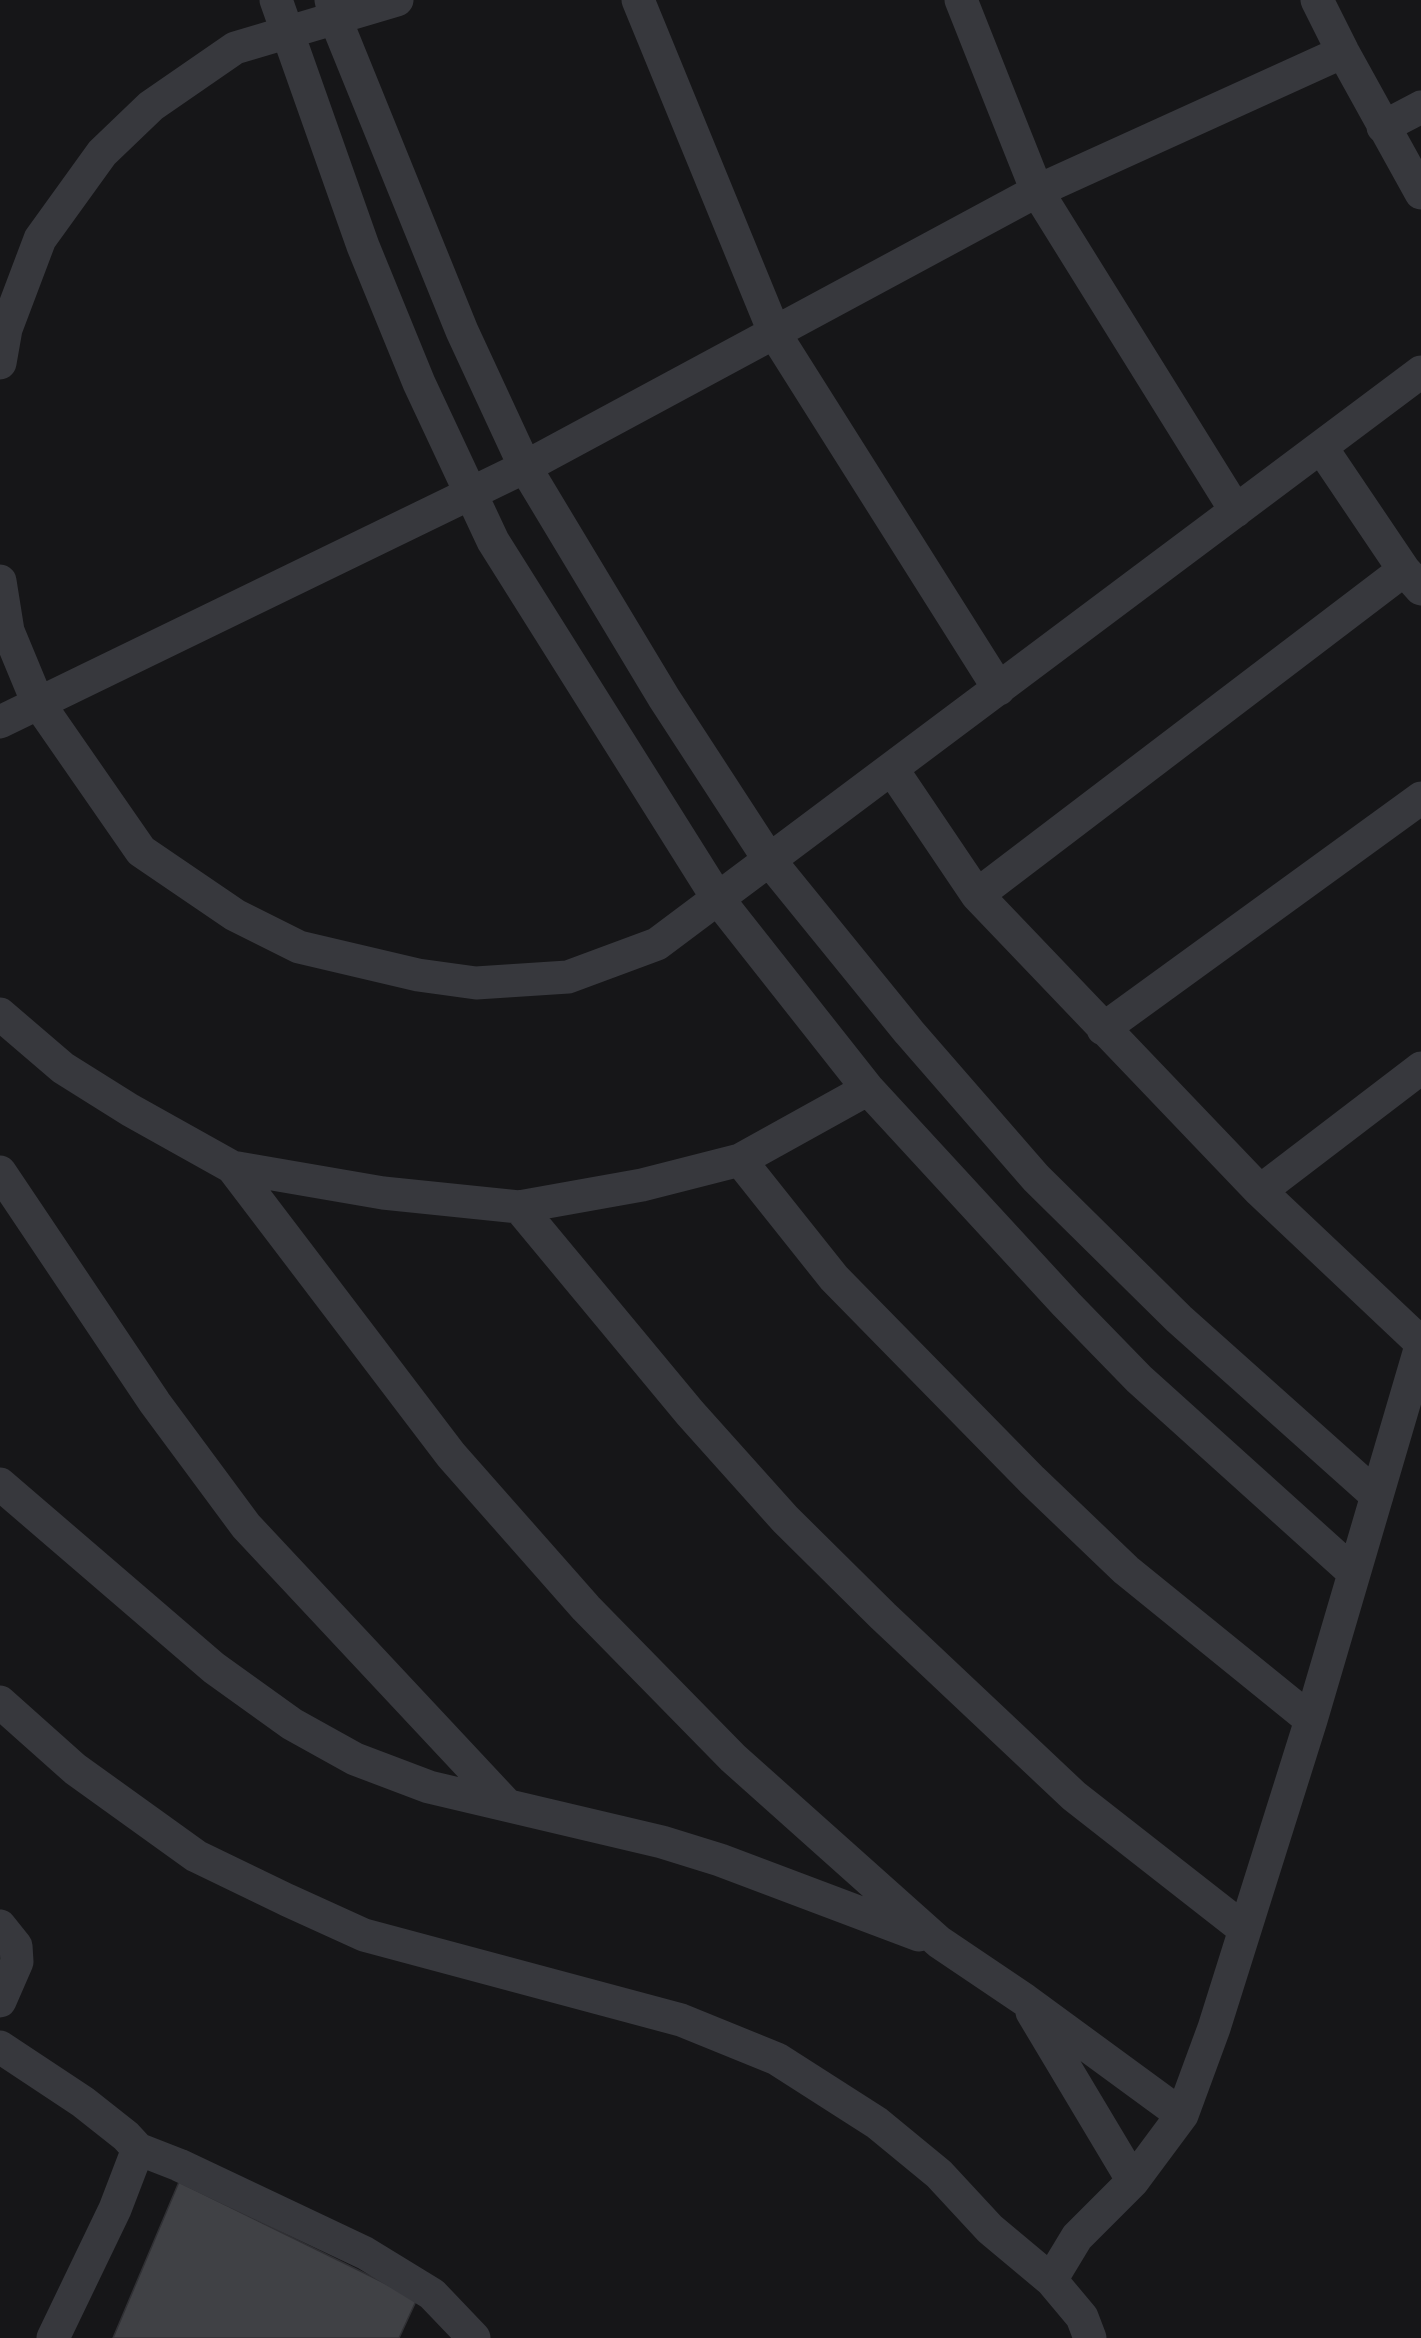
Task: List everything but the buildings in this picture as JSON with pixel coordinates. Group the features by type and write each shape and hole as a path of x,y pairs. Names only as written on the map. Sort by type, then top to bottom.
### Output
{"street":[{"path":"276,0 285,32 363,246 419,383 493,542 718,899 868,1089 1139,1379 1353,1572"},
{"path":"0,363 6,329 6,311 40,239 102,153 151,106 235,48 285,32 333,9 397,0"},
{"path":"638,0 775,334 999,689"},
{"path":"961,0 1037,191 1236,511"},
{"path":"1317,0 1383,127 1421,193"},
{"path":"333,9 462,331 525,467 664,698 770,861 909,1032 1036,1178 1179,1319 1377,1496"},
{"path":"0,722 37,701 525,467 1037,191 1343,52"},
{"path":"1383,127 1421,107"},
{"path":"0,581 8,631 37,701 141,851 235,915 299,946 418,975 476,983 568,978 657,944 1421,372"},
{"path":"978,895 1412,580 1321,447"},
{"path":"892,769 978,895 1103,1029 1260,1191 1421,1344 1311,1720 1214,2028 1182,2115 1133,2181 1077,2237 1051,2280"},
{"path":"1103,1029 1421,798"},
{"path":"0,1014 63,1068 130,1110 231,1167 383,1193 519,1207 642,1185 740,1160 868,1089"},
{"path":"1260,1191 1421,1068"},
{"path":"740,1160 834,1278 1032,1480 1126,1570 1311,1720"},
{"path":"231,1167 451,1455 586,1608 733,1758 939,1942 1025,2000 1182,2115"},
{"path":"0,1172 155,1403 246,1526 507,1805"},
{"path":"519,1207 690,1413 785,1519 875,1608 1074,1796 1244,1929"},
{"path":"0,1484 213,1668 292,1725 355,1759 429,1787 662,1842 720,1860 939,1942"},
{"path":"0,1702 75,1769 196,1856 287,1900 364,1935 681,2020 777,2059 877,2123 939,2174 990,2229 1051,2280 1082,2318 1090,2338"},
{"path":"0,1926 16,1946 17,1962 0,2001"},
{"path":"1025,2000 1133,2181"},
{"path":"0,2048 83,2102 126,2136 138,2149 178,2165 365,2253 432,2294 474,2338"},
{"path":"53,2338 115,2208 138,2149"}]}
